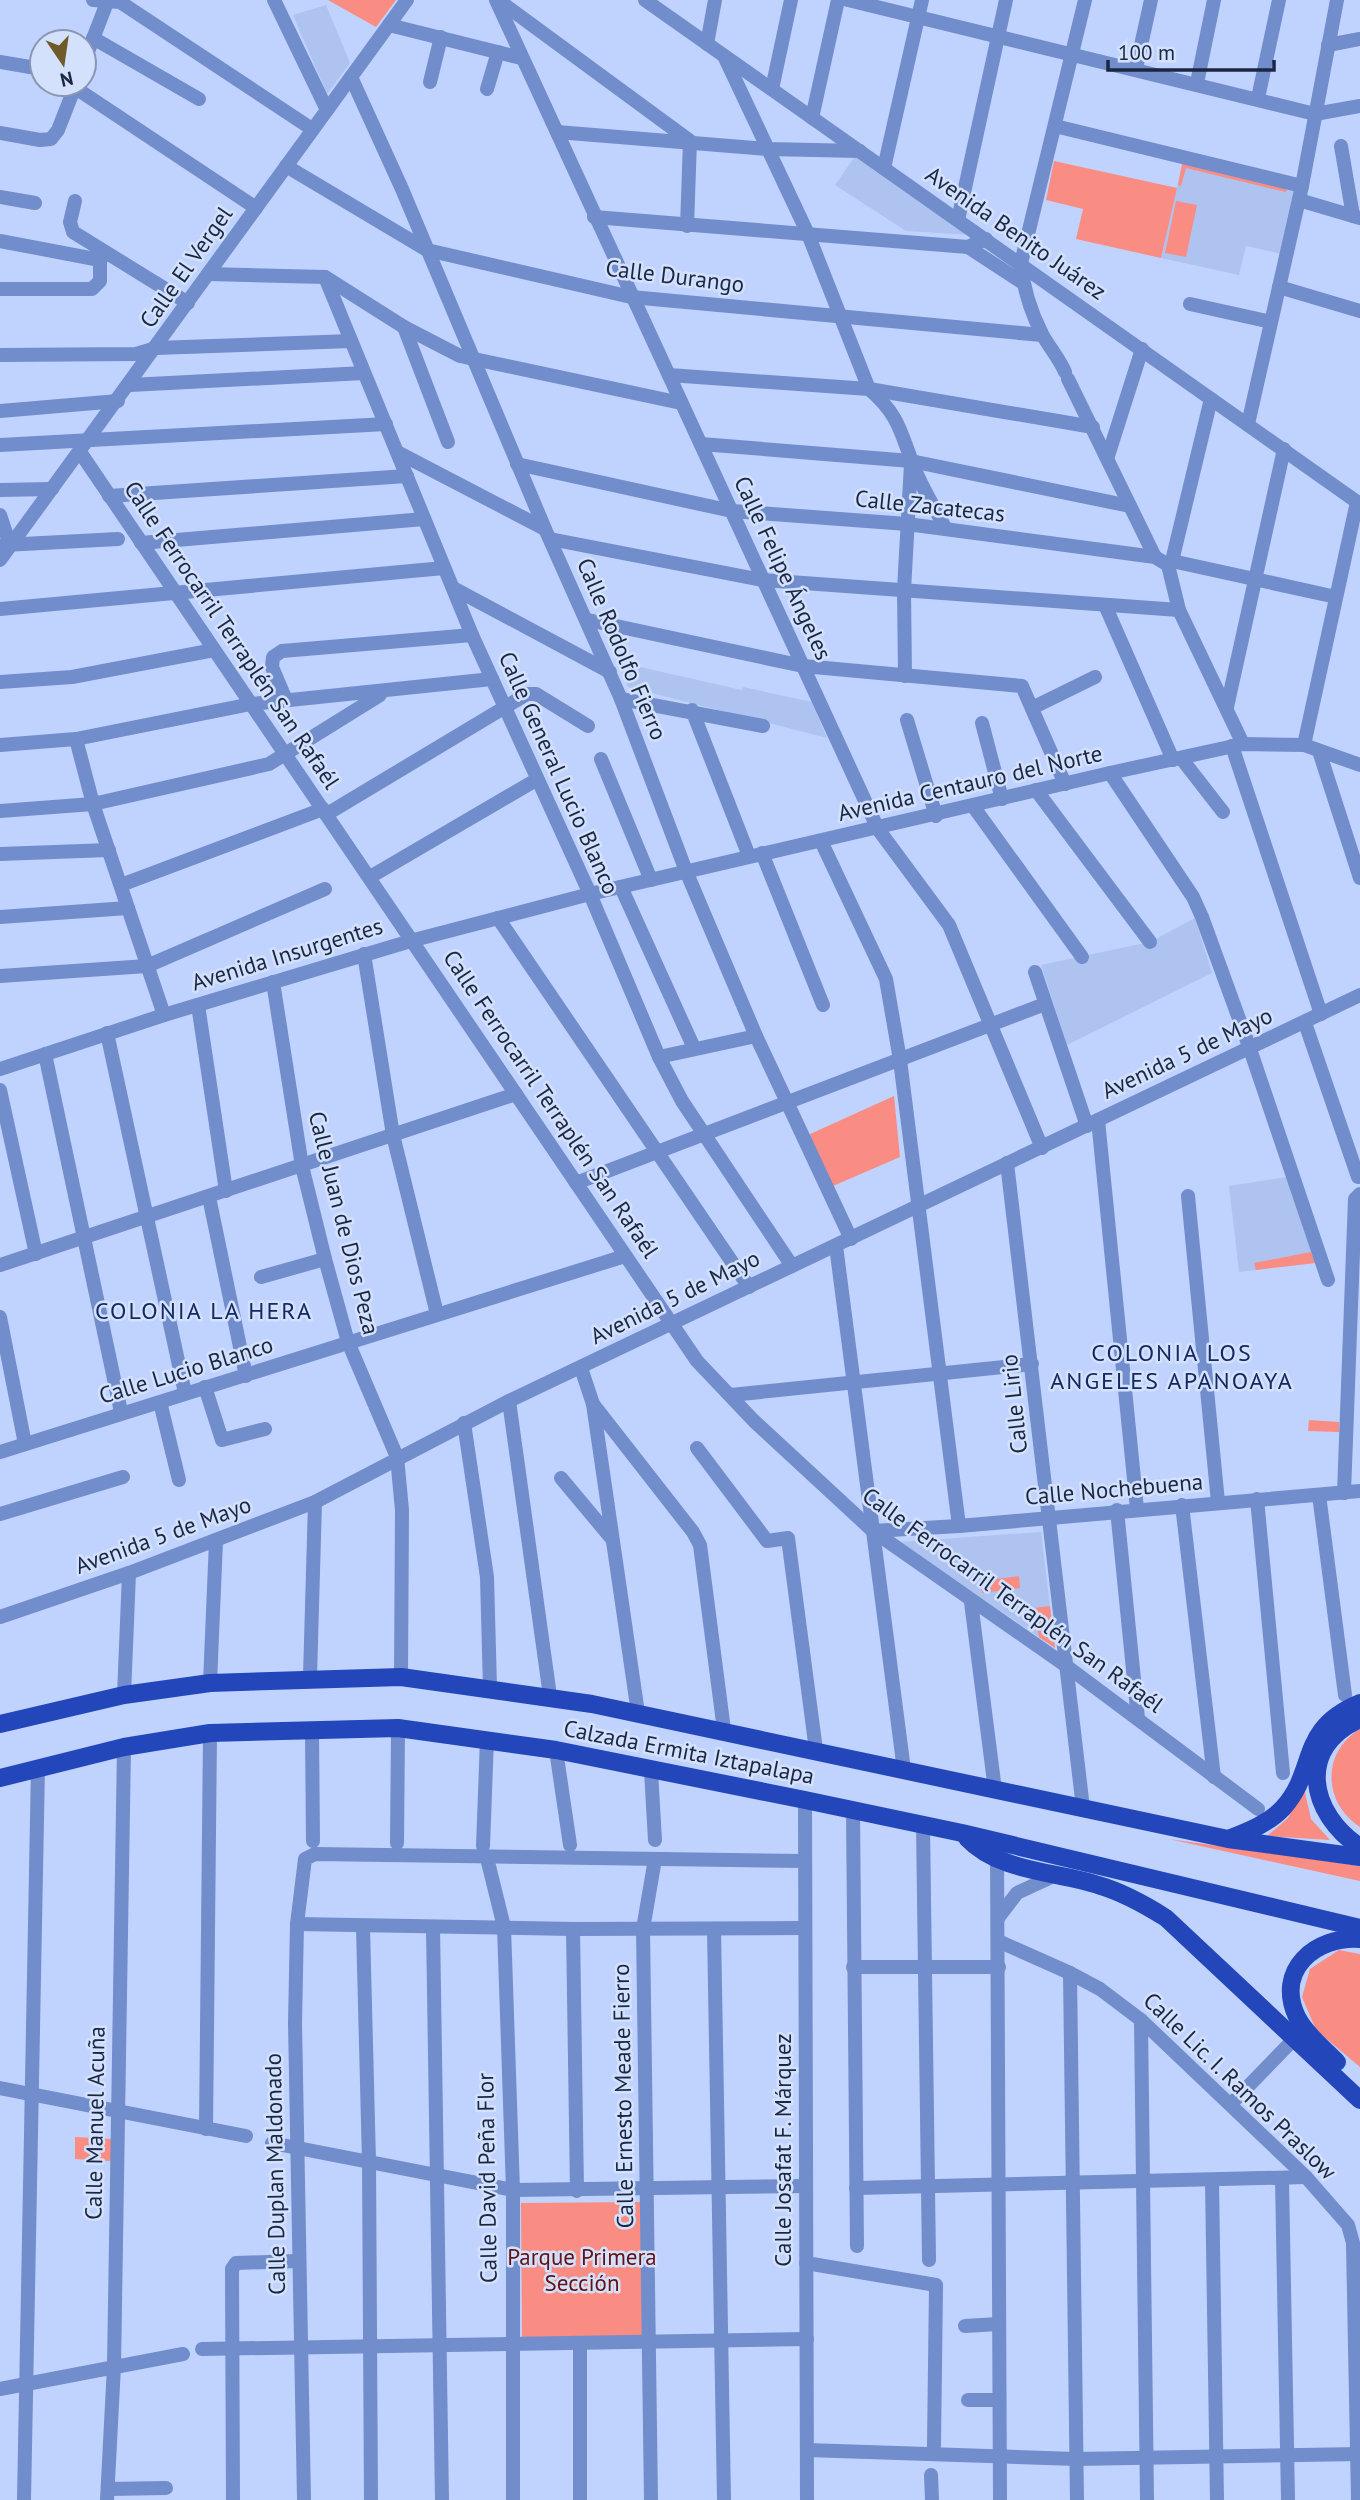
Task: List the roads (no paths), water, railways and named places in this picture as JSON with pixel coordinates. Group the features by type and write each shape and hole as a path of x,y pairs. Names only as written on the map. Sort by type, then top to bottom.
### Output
{"main road":[{"name":"Calzada Ermita Iztapalapa","path":"0,1724 124,1695 210,1683 310,1677 401,1677 550,1696 724,1730 1228,1839 1360,1857"},
{"path":"1228,1839 1261,1825 1283,1808 1323,1726 1353,1699"},
{"path":"1360,1719 1338,1733 1326,1746 1319,1763 1318,1794 1332,1824 1360,1847"},
{"name":"Calzada Ermita Iztapalapa","path":"0,1779 124,1747 210,1733 398,1727 556,1750 805,1800 962,1833 973,1844 997,1850"},
{"path":"997,1850 1057,1874 1100,1885 1139,1901 1166,1918 1360,2100"},
{"path":"997,1850 1360,1928"},
{"path":"1360,1939 1335,1940 1307,1953 1294,1972 1291,1992 1294,2007 1303,2026 1360,2086"}],"street":[{"path":"93,0 120,2 312,129"},
{"path":"97,28 108,0"},
{"path":"260,0 281,14"},
{"path":"274,0 327,110"},
{"name":"Calle El Vergel","path":"0,560 5,545 52,489 130,386 407,0"},
{"path":"497,0 690,141"},
{"name":"Calle Felipe Ángeles","path":"497,0 594,218 669,374 878,829 949,925 1042,1148"},
{"name":"Avenida Benito Juárez","path":"645,0 1359,503"},
{"path":"707,44 715,0"},
{"path":"772,89 791,0"},
{"path":"813,118 838,0"},
{"path":"848,0 1136,68 1315,114 1360,106"},
{"path":"884,168 922,0"},
{"path":"958,219 1006,0"},
{"path":"1085,0 1021,263 1023,284 1042,335 1056,353 1130,506 1165,561 1179,610 1227,707 1321,1014"},
{"path":"1136,68 1151,0"},
{"path":"1197,83 1214,0"},
{"path":"1258,98 1279,0"},
{"path":"1248,424 1300,193 1337,0"},
{"path":"389,25 521,58"},
{"path":"430,82 441,37"},
{"path":"1328,45 1360,39"},
{"path":"98,41 198,99"},
{"path":"487,89 498,52"},
{"path":"724,55 808,234 869,388 886,403 898,421 911,461 946,529"},
{"path":"0,62 28,67"},
{"name":"Calle Rodolfo Fierro","path":"351,77 547,534 610,672 687,871 756,1036 851,1239"},
{"path":"0,133 40,140 51,139 58,130 70,98"},
{"path":"93,98 256,208"},
{"path":"1055,126 1300,193 1357,217"},
{"path":"557,132 767,149 860,151"},
{"path":"687,226 690,141"},
{"path":"1342,146 1357,217"},
{"name":"Calle Durango","path":"286,166 427,250 631,297 1042,335"},
{"path":"0,197 35,203"},
{"path":"75,201 70,222 73,232 103,256 188,303"},
{"path":"594,218 968,247 986,239"},
{"path":"0,242 103,256"},
{"path":"968,247 1023,284"},
{"path":"0,289 92,289 100,281 103,256"},
{"path":"208,274 325,277 404,327 460,356 681,403"},
{"name":"Calle General Lucio Blanco","path":"325,277 472,635 590,894 659,1057 704,1135 792,1266"},
{"path":"1279,288 1360,311"},
{"path":"1190,304 1271,322"},
{"path":"404,327 448,442"},
{"path":"0,355 136,354 156,348 351,341"},
{"path":"1108,456 1142,349"},
{"path":"130,386 364,373"},
{"path":"669,374 869,388 1093,428"},
{"path":"1165,561 1211,399"},
{"path":"0,411 118,401"},
{"path":"0,445 90,438 386,424"},
{"path":"701,444 911,461 1130,506"},
{"path":"1227,707 1284,449"},
{"name":"Calle Ferrocarril Terraplén San Rafaél","path":"80,452 698,1361 772,1438 873,1531 971,1602 1065,1665 1258,1809"},
{"path":"399,453 547,534 762,580 1179,610"},
{"path":"905,676 904,590 911,461"},
{"name":"Calle Zacatecas","path":"517,464 732,511 946,529 1165,561 1336,597"},
{"path":"109,496 407,475"},
{"path":"0,490 52,489"},
{"path":"1304,745 1359,503"},
{"path":"0,515 5,545 118,539"},
{"path":"141,542 424,519"},
{"path":"0,609 177,595 444,568"},
{"path":"453,588 610,672"},
{"path":"1105,606 1177,759 1223,812"},
{"path":"588,620 803,666 1022,686 1065,784"},
{"path":"286,700 272,667 273,657 282,651 472,635"},
{"path":"0,682 72,677 214,650"},
{"path":"1032,708 1095,677"},
{"path":"0,745 76,739 251,704 492,680"},
{"path":"0,811 93,804 268,764 384,692"},
{"path":"121,885 325,812 527,694 536,694 588,726"},
{"path":"621,699 692,710 763,726"},
{"path":"692,710 823,1006"},
{"path":"907,720 936,816"},
{"path":"982,723 1002,799"},
{"path":"76,739 93,804 164,1015"},
{"name":"Avenida Centauro del Norte","path":"590,894 1238,745 1304,745 1360,765"},
{"path":"1319,751 1360,878"},
{"path":"601,759 651,880"},
{"path":"1110,773 1193,897 1250,1049 1328,1280"},
{"path":"370,877 536,780"},
{"path":"1036,790 1150,942"},
{"path":"973,807 1082,957"},
{"path":"821,841 886,979 900,1060 960,1526"},
{"path":"0,854 109,850"},
{"path":"621,887 694,1048"},
{"path":"0,976 147,966 325,889"},
{"name":"Avenida Insurgentes","path":"0,1069 364,954 590,894"},
{"path":"0,917 128,908"},
{"path":"498,918 749,1287"},
{"path":"364,954 393,1135 437,1314"},
{"path":"1035,972 1045,1004 1093,1123 1137,1509"},
{"name":"Calle Juan de Dios Peza","path":"273,982 302,1166 326,1259 348,1342 397,1457 401,1510 401,1677"},
{"name":"Avenida 5 de Mayo","path":"0,1618 216,1541 315,1502 509,1401 1360,995"},
{"path":"576,1183 1045,1004"},
{"path":"198,1005 226,1191"},
{"path":"1305,1023 1357,1177"},
{"path":"107,1033 185,1393"},
{"path":"659,1057 756,1036"},
{"path":"44,1054 121,1412"},
{"path":"0,1090 36,1254"},
{"path":"0,1265 209,1198 516,1094"},
{"name":"Calle Lirio","path":"1007,1163 1083,1808"},
{"path":"1344,1493 1355,1199 1360,1194"},
{"path":"1188,1196 1218,1502"},
{"path":"209,1198 246,1376"},
{"path":"836,1246 904,1770"},
{"name":"Calle Lucio Blanco","path":"0,1452 625,1256"},
{"path":"261,1277 326,1259"},
{"path":"0,1317 25,1444"},
{"path":"731,1395 1032,1364"},
{"path":"581,1368 593,1405 638,1713"},
{"path":"205,1387 222,1440 265,1429"},
{"path":"509,1401 550,1696"},
{"path":"160,1402 179,1480"},
{"path":"593,1405 693,1532 699,1545 724,1730"},
{"path":"464,1423 487,1577 490,1688"},
{"path":"697,1448 768,1541 788,1538 816,1750"},
{"path":"0,1514 123,1477"},
{"path":"561,1478 613,1540"},
{"name":"Calle Nochebuena","path":"873,1531 960,1526 1117,1510 1360,1491"},
{"path":"1319,1495 1353,1699"},
{"path":"1257,1499 1283,1773"},
{"path":"310,1677 315,1502"},
{"path":"1182,1505 1214,1777"},
{"path":"1117,1510 1138,1719"},
{"path":"210,1683 216,1541"},
{"path":"124,1695 129,1573"},
{"path":"971,1602 995,1790"},
{"path":"397,1843 398,1727"},
{"path":"312,1730 314,1847 655,1859 804,1861"},
{"path":"206,2129 210,1733"},
{"name":"Calle David Peña Flor","path":"487,1739 485,1852 503,1927 513,2190 513,2500"},
{"name":"Calle Manuel Acuña","path":"108,2494 114,2366 124,1747"},
{"path":"556,1750 570,1844"},
{"path":"24,2500 38,1768"},
{"path":"651,1771 655,1840"},
{"name":"Calle Josafat F. Márquez","path":"805,1800 807,2500"},
{"path":"853,1811 857,2246"},
{"path":"923,1825 929,2260"},
{"name":"Calle Duplan Maldonado","path":"304,2500 298,2261 297,1924 303,1864 314,1847"},
{"path":"997,1850 1000,2500"},
{"name":"Calle Ernesto Meade Fierro","path":"651,2500 643,1929 655,1859"},
{"path":"998,1919 1017,1893 1057,1874"},
{"path":"297,1924 573,1929 804,1928"},
{"path":"363,1927 369,2161 371,2500"},
{"path":"433,1927 442,2500"},
{"path":"573,1929 577,2191"},
{"path":"714,1929 724,2500"},
{"name":"Calle Lic. I. Ramos Praslow","path":"998,1941 1100,1989 1141,2020 1306,2177 1352,2233 1357,2500"},
{"path":"853,1967 999,1967"},
{"path":"1070,1973 1075,2185 1077,2500"},
{"path":"1141,2020 1147,2500"},
{"path":"1231,2104 1295,2038"},
{"path":"0,2088 246,2136"},
{"path":"272,2143 513,2190 806,2186"},
{"path":"856,2188 1212,2182 1306,2177"},
{"path":"1282,2179 1287,2500"},
{"path":"1212,2182 1217,2500"},
{"path":"233,2500 232,2269 236,2263 298,2261"},
{"path":"806,2263 936,2285 934,2446"},
{"path":"965,2326 998,2324"},
{"path":"202,2349 807,2339"},
{"path":"580,2344 580,2500"},
{"path":"0,2389 183,2354"},
{"path":"968,2400 999,2400"},
{"path":"807,2450 1076,2459 1358,2454"},
{"path":"931,2475 932,2500"},
{"path":"108,2494 166,2488"}],"district":[{"name":"COLONIA LA HERA","path":"204,1311"},
{"name":"COLONIA LOS ANGELES APANOAYA","path":"1172,1367"}],"park label":[{"name":"Parque Primera Sección","path":"582,2270"}]}
